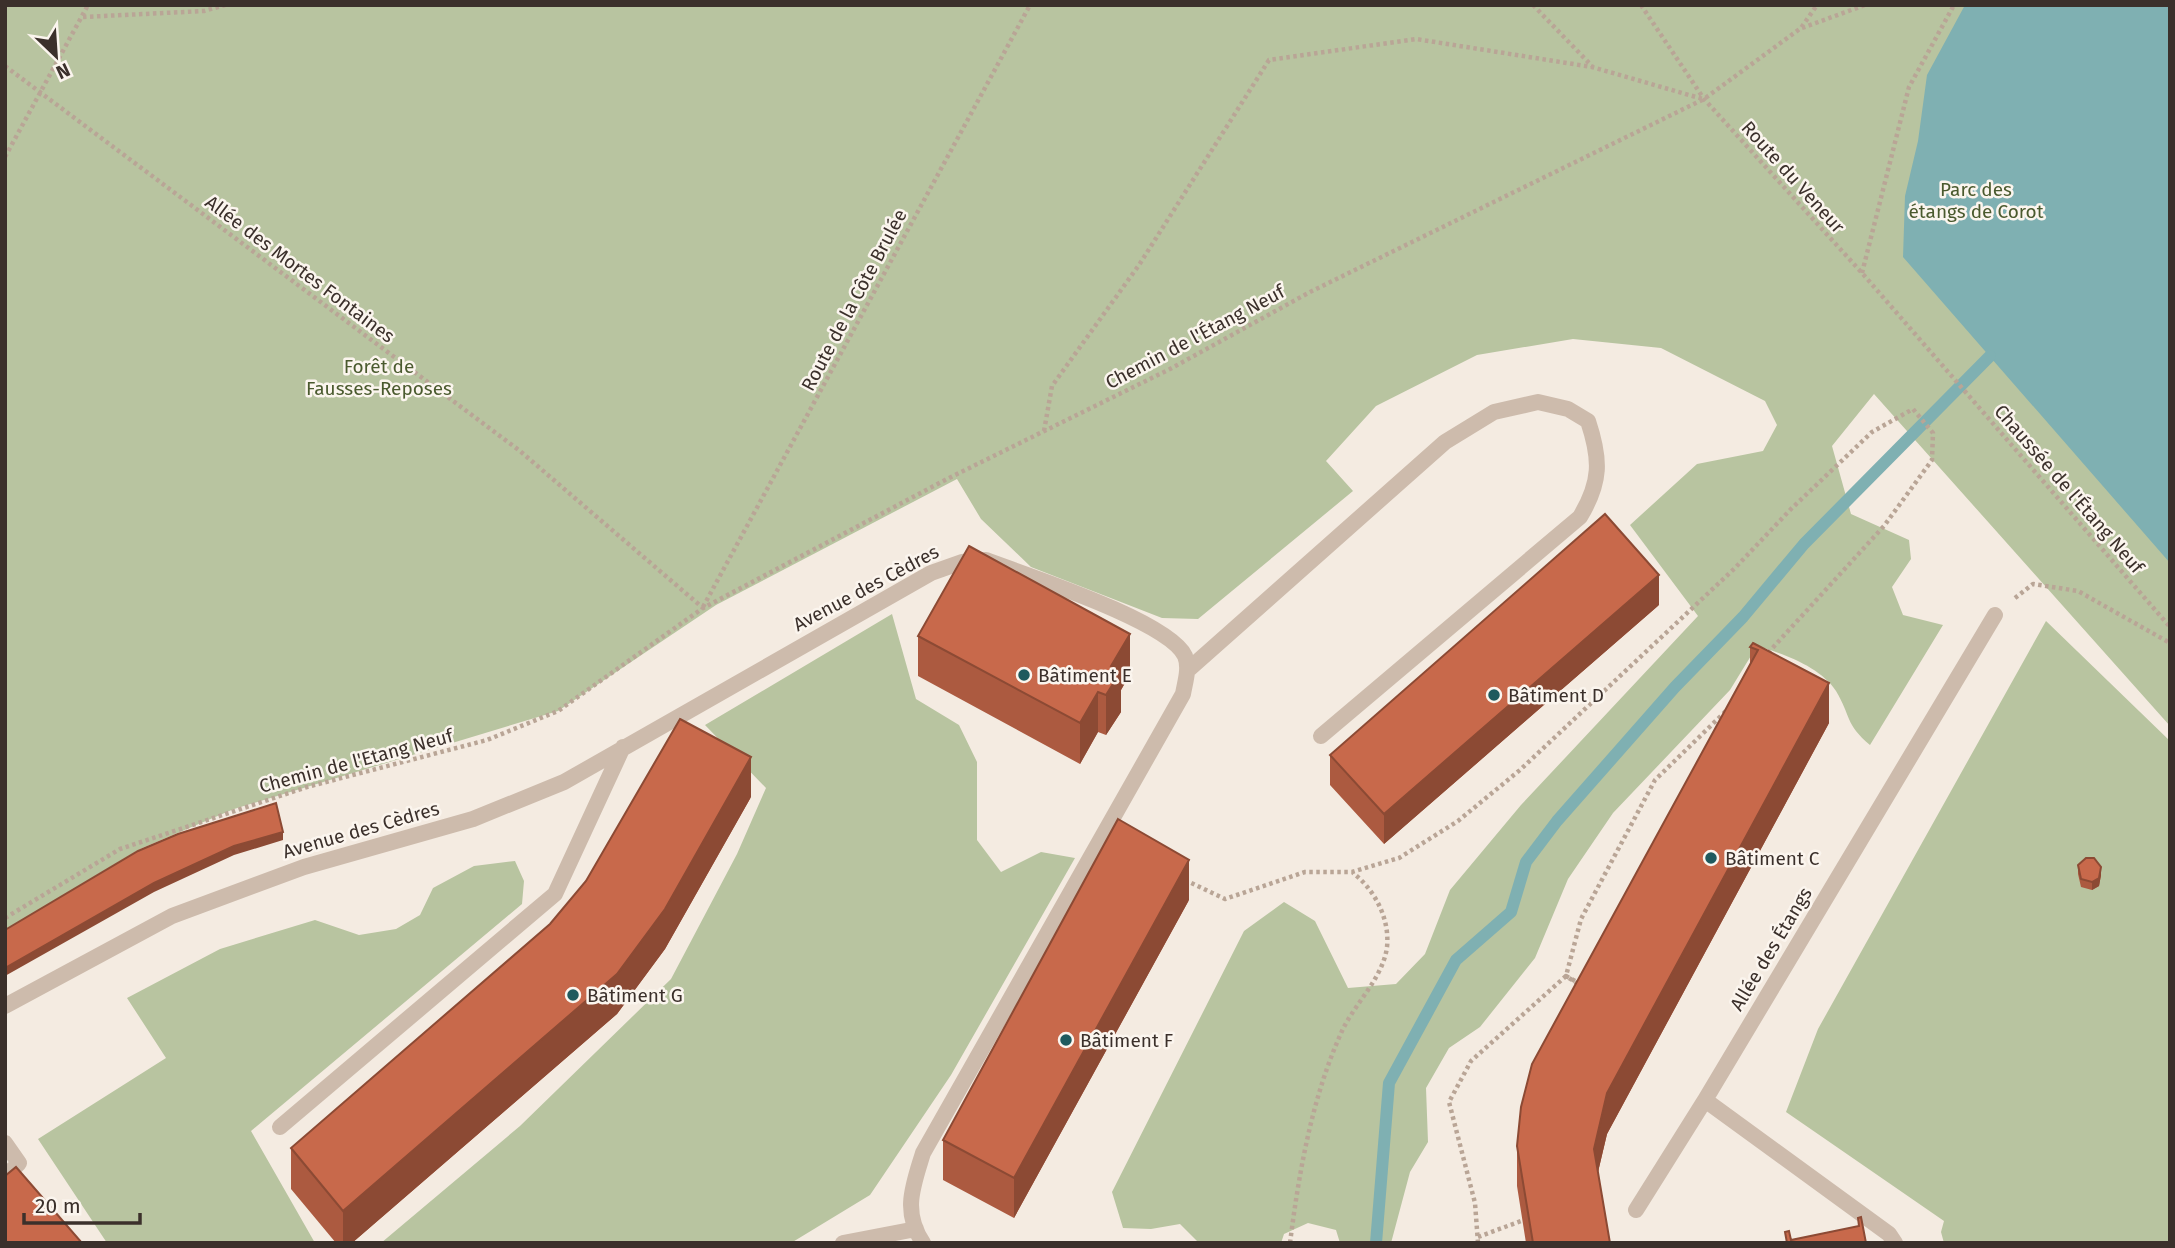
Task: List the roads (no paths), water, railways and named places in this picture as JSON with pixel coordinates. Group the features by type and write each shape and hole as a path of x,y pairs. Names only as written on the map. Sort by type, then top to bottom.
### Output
{"lane":[{"path":"843,1243 919,1236 909,1200 923,1153 1183,694 1188,670 1445,442 1494,412 1538,402 1568,409 1588,421 1595,439 1596,491 1580,517 1321,736"},
{"name":"Avenue des Cèdres","path":"5,1006 172,916 304,867 473,819 564,782 931,573 962,562 986,560 1134,618 1174,643 1185,656 1188,670"},
{"name":"Allée des Étangs","path":"1636,1209 1705,1100 1995,615"},
{"path":"280,1127 555,894 623,747"},
{"path":"1705,1100 1889,1234 1895,1243"},
{"path":"5,1143 19,1163 5,1177"}],"water":[{"path":"1965,5 2170,5 2170,563 1903,257 1905,196 1918,141 1927,75"}],"waterway":[{"path":"1376,1243 1389,1083 1456,960 1511,912 1526,862 1557,821 1675,687 1743,617 1804,544 1990,356"}],"place":[{"name":"Bâtiment E","path":"1024,675"},
{"name":"Bâtiment D","path":"1494,695"},
{"name":"Bâtiment C","path":"1711,858"},
{"name":"Bâtiment G","path":"573,995"},
{"name":"Bâtiment F","path":"1066,1040"}],"park label":[{"name":"Parc des étangs de Corot","path":"1976,200"},
{"name":"Forêt de Fausses-Reposes","path":"379,377"}]}
